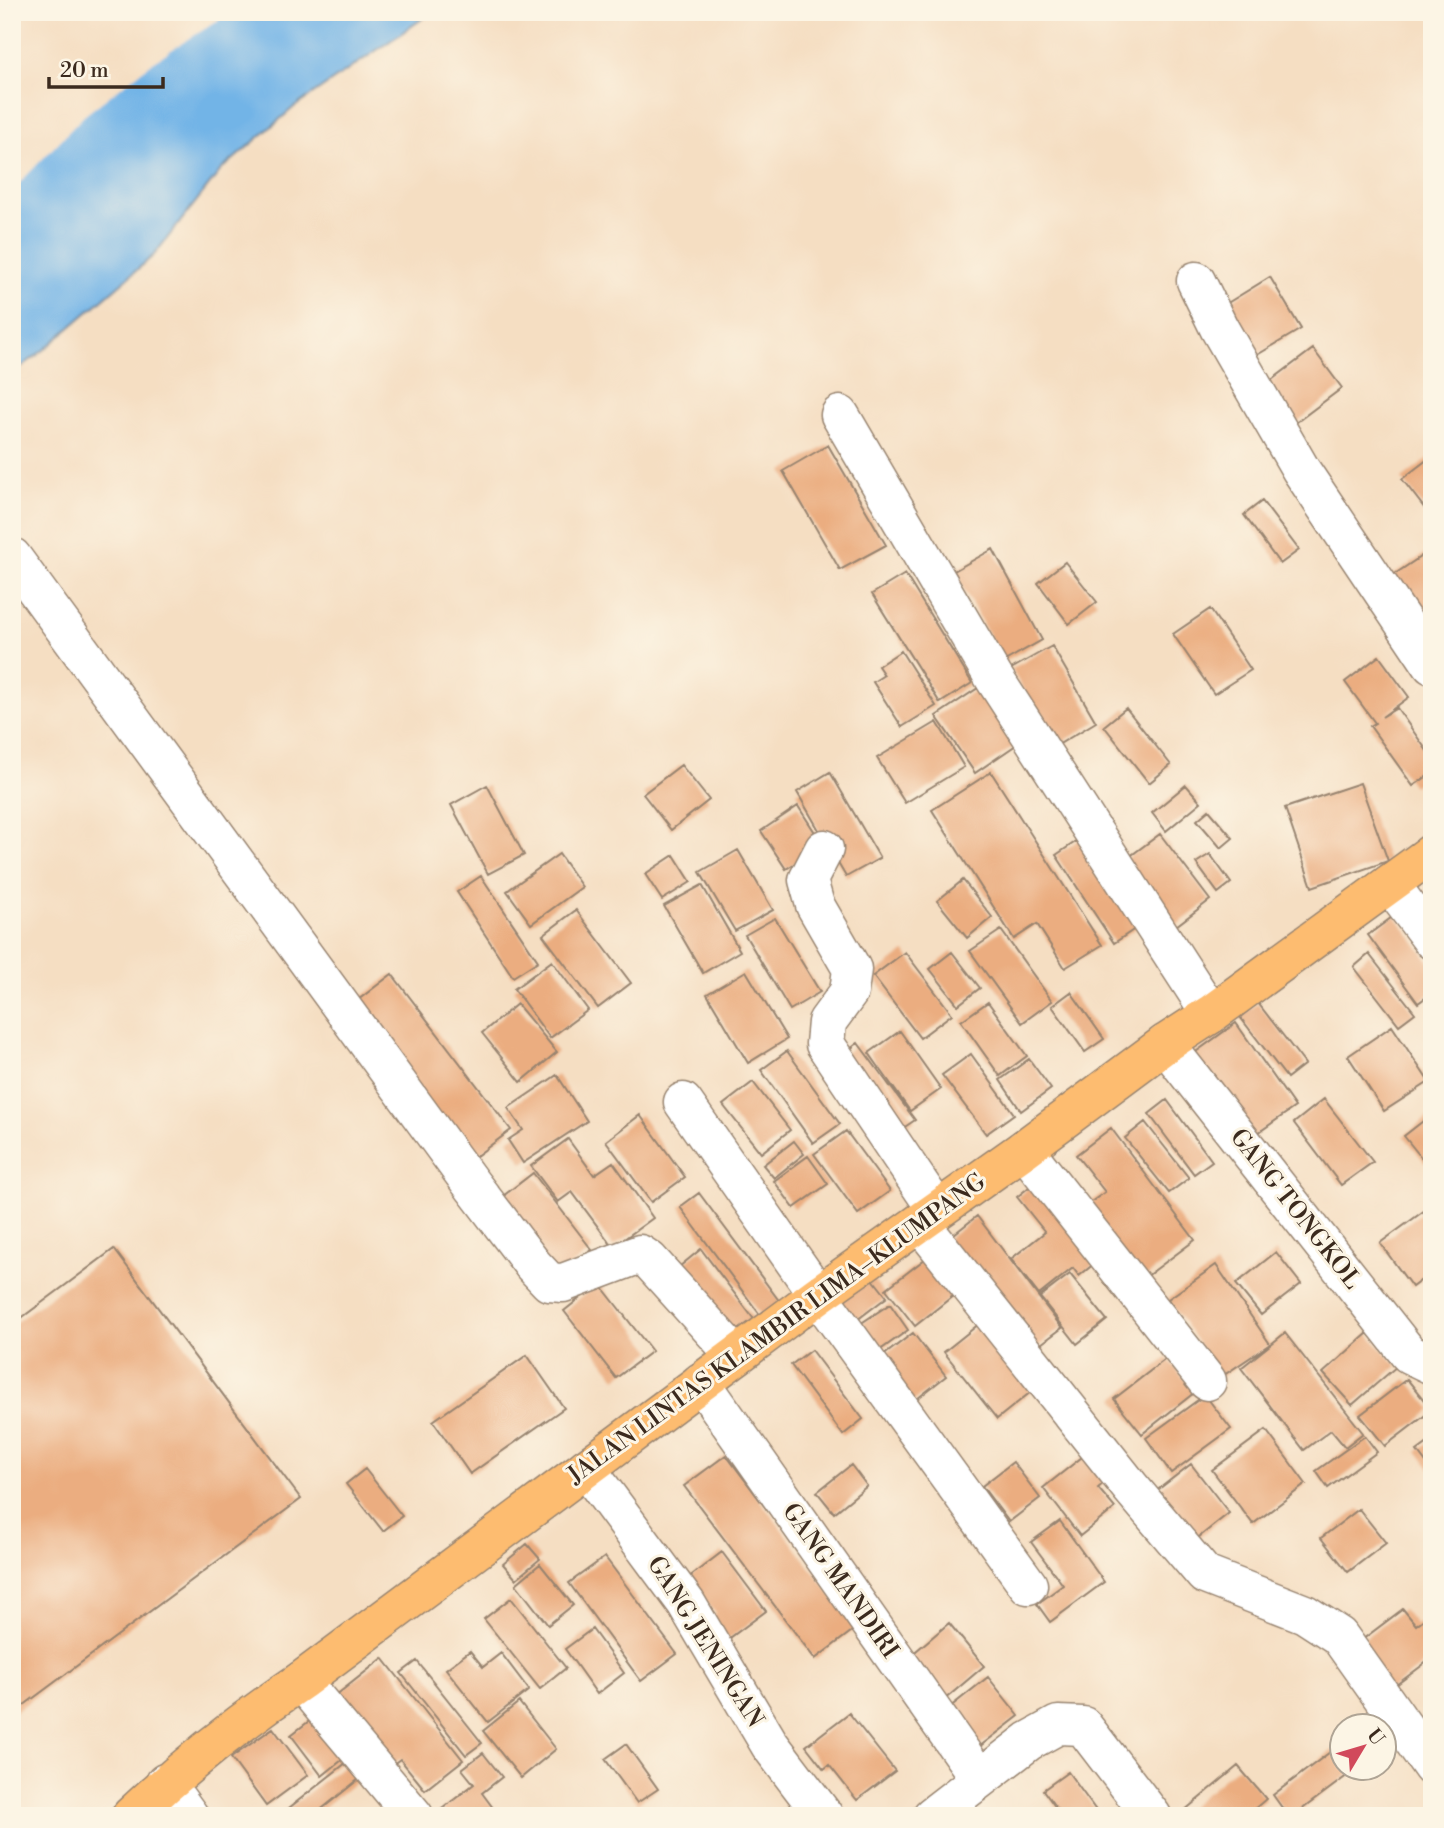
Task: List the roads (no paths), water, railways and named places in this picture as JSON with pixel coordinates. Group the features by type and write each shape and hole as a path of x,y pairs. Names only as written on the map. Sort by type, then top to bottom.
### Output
{"main road":[{"name":"JALAN LINTAS KLAMBIR LIMA–KLUMPANG","path":"131,1816 165,1783 263,1706 301,1681 818,1295 1432,853"}],"street":[{"path":"1196,281 1219,328 1301,470 1432,665"},
{"path":"840,415 994,678 1211,1014"},
{"path":"12,557 533,1265 549,1282 563,1283 640,1254 649,1260 736,1356"},
{"path":"824,849 808,880 815,905 852,970 849,992 827,1022 825,1044 929,1217 1131,1488 1205,1575 1305,1615 1339,1636 1432,1766"},
{"path":"1390,884 1432,940"},
{"name":"GANG TONGKOL","path":"1165,1044 1409,1354 1432,1365"},
{"path":"682,1102 1028,1585"},
{"path":"1024,1149 1207,1381"},
{"name":"GANG MANDIRI","path":"701,1382 980,1779"},
{"name":"GANG JENINGAN","path":"586,1468 685,1603 770,1745 824,1816"},
{"path":"301,1681 414,1816"},
{"path":"932,1816 1029,1741 1058,1725 1083,1726 1152,1816"},
{"path":"165,1783 189,1816"}],"water":[{"path":"278,12 432,12 293,108 221,170 154,255 12,374 12,236"}],"waterway":[{"path":"12,240 107,141 175,88 295,12"}]}
